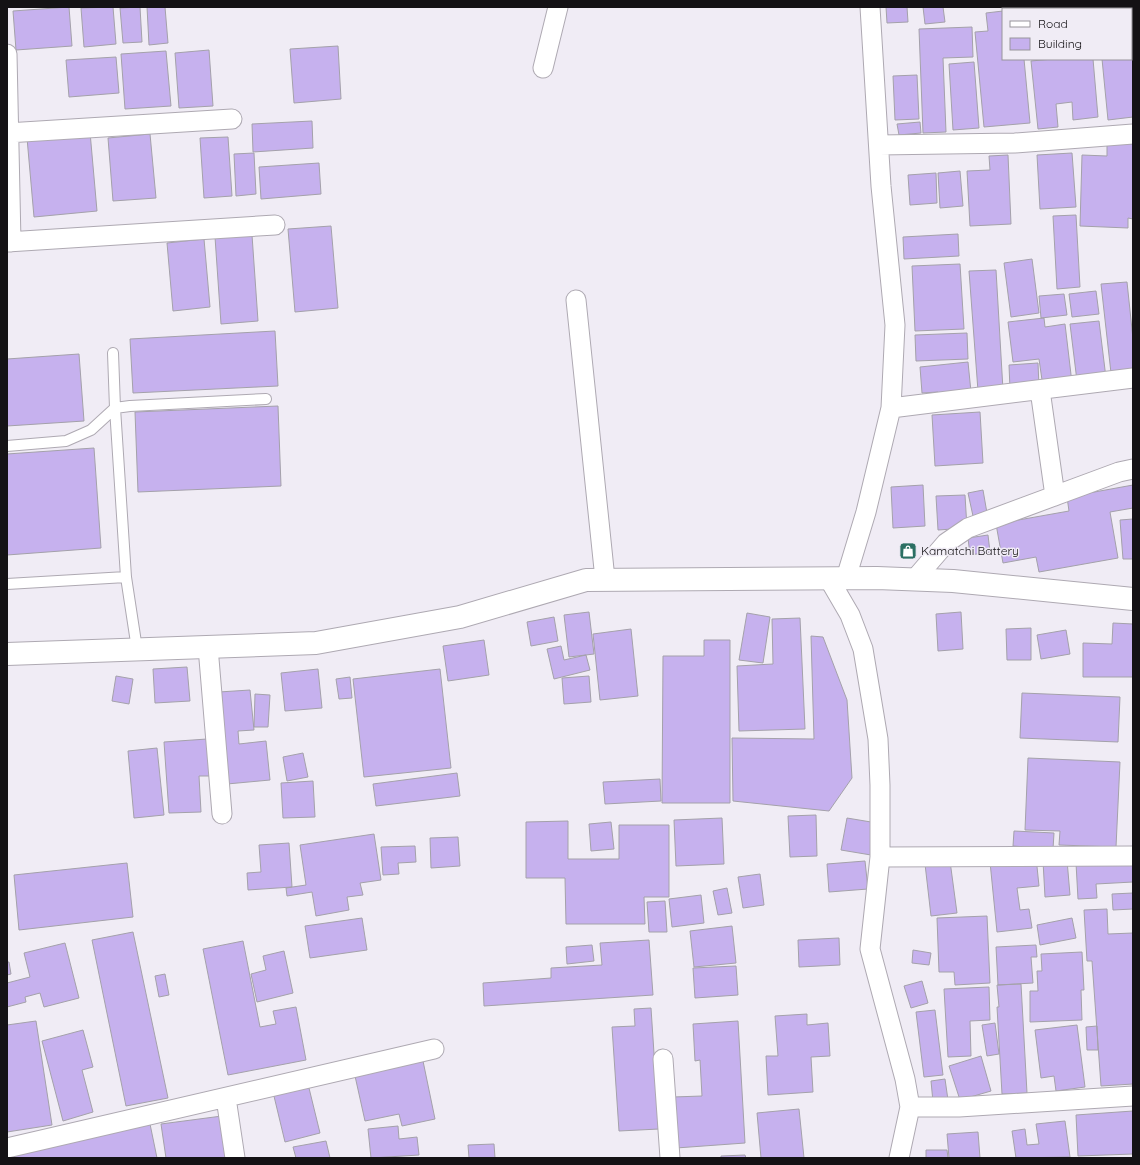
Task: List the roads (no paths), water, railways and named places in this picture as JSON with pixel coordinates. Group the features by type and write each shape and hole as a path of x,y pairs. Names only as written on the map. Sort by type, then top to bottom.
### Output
{"main road":[{"path":"7,654 316,643 460,617 586,580 605,579 877,578 954,581 1133,599"}],"street":[{"path":"543,68 558,7"},
{"path":"870,7 881,186 895,325 891,408 866,512 837,579 863,649 878,739 880,785 880,857 870,949 905,1079 910,1107 899,1158"},
{"path":"7,54 9,242 274,225"},
{"path":"8,133 232,119"},
{"path":"879,145 1015,143 1133,134"},
{"path":"576,300 605,579"},
{"path":"891,408 1133,378"},
{"path":"1040,390 1055,496"},
{"path":"914,580 946,543 968,528 1133,469"},
{"path":"208,647 222,814"},
{"path":"880,857 1133,856"},
{"path":"7,1148 434,1049"},
{"path":"663,1059 670,1158"},
{"path":"910,1107 959,1107 1133,1096"},
{"path":"226,1098 235,1158"}],"lane":[{"path":"113,353 126,577 138,649"},
{"path":"7,446 66,441 91,430 115,408 266,399"},
{"path":"7,584 126,577"}],"place":[{"name":"Kamatchi Battery","path":"908,551"}]}
